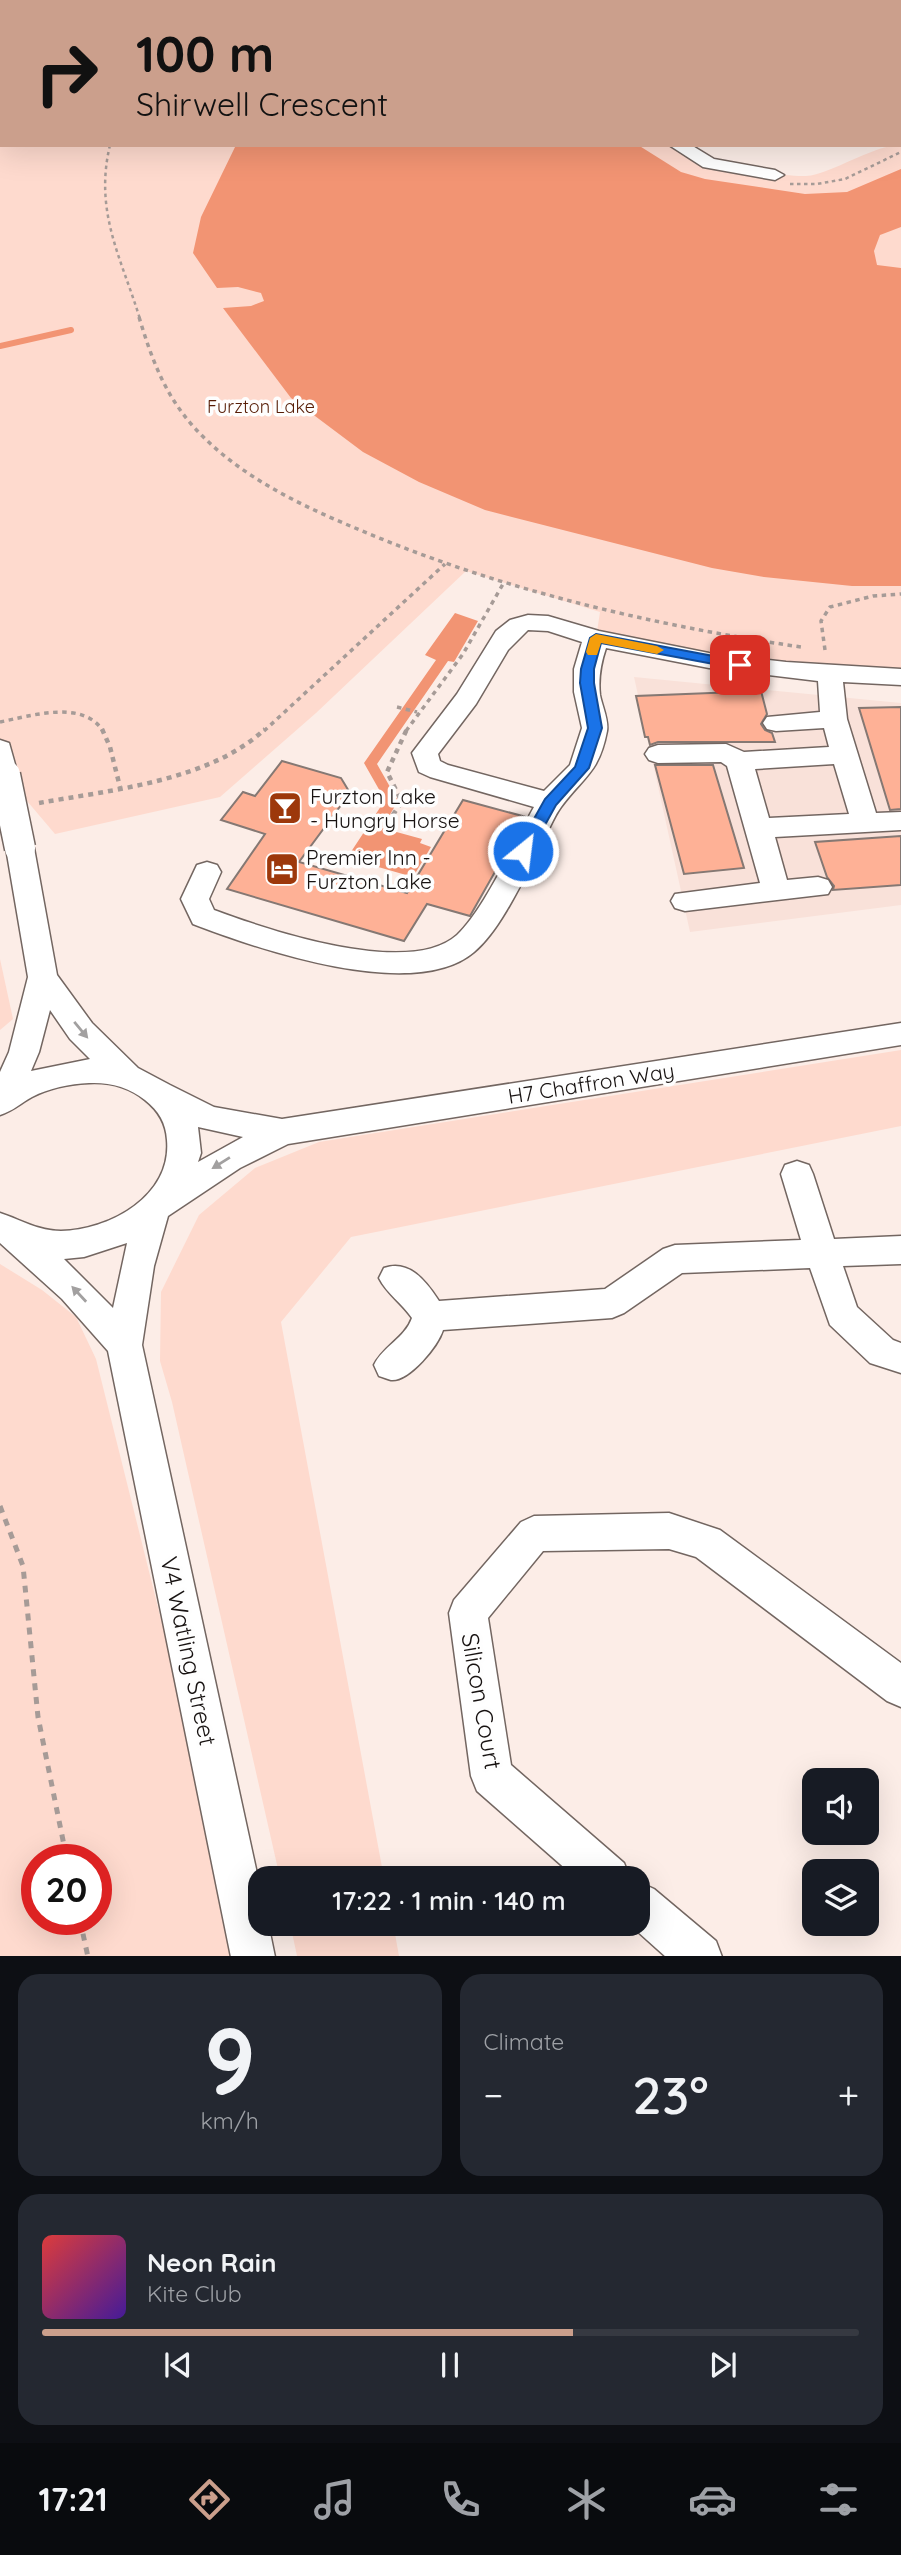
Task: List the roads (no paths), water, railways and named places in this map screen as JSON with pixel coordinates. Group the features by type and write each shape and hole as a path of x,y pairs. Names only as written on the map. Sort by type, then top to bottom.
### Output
{"street":[{"path":"681,147 691,155 775,175"},
{"path":"550,802 439,771 428,766 425,752 468,697 506,636 516,625 531,623 550,626 596,638 765,669 833,663 901,677"},
{"path":"207,872 195,899 203,917 228,927 349,960 394,963 430,960 469,942 483,924 550,802 582,768 595,728 587,669 596,638"},
{"path":"833,663 834,719 865,821"},
{"path":"776,723 834,719"},
{"path":"658,754 726,753 739,761 844,755"},
{"path":"739,761 776,890"},
{"path":"2,1101 24,1052 43,978 3,762"},
{"path":"759,828 901,821"},
{"path":"685,901 818,887"},
{"path":"43,978 81,1031 127,1076"},
{"name":"H7 Chaffron Way","path":"8,1232 37,1242 62,1245 111,1236 134,1225 229,1158 282,1132 901,1034"},
{"path":"2,1101 32,1083 63,1073 96,1071 127,1076"},
{"name":"H7 Chaffron Way","path":"127,1076 207,1118 282,1132"},
{"path":"158,1207 181,1174 186,1144 179,1116 160,1094"},
{"path":"797,1174 842,1315 882,1352 901,1358"},
{"name":"V4 Watling Street","path":"158,1207 137,1266 124,1345 253,1956"},
{"name":"V4 Watling Street","path":"8,1232 74,1289 124,1345"},
{"path":"430,1316 612,1303 675,1259 901,1250"},
{"path":"396,1278 417,1296 430,1316"},
{"path":"392,1365 423,1337 430,1316"},
{"name":"Silicon Court","path":"595,1866 492,1776 468,1613 534,1534 669,1531 707,1544 901,1687"},
{"path":"650,1913 700,1956"}],"waterway":[{"path":"0,346 71,330"}],"place":[{"name":"Furzton Lake - Hungry Horse","path":"285,808"},
{"name":"Premier Inn - Furzton Lake","path":"282,869"}],"park label":[{"name":"Furzton Lake","path":"261,406"}]}
